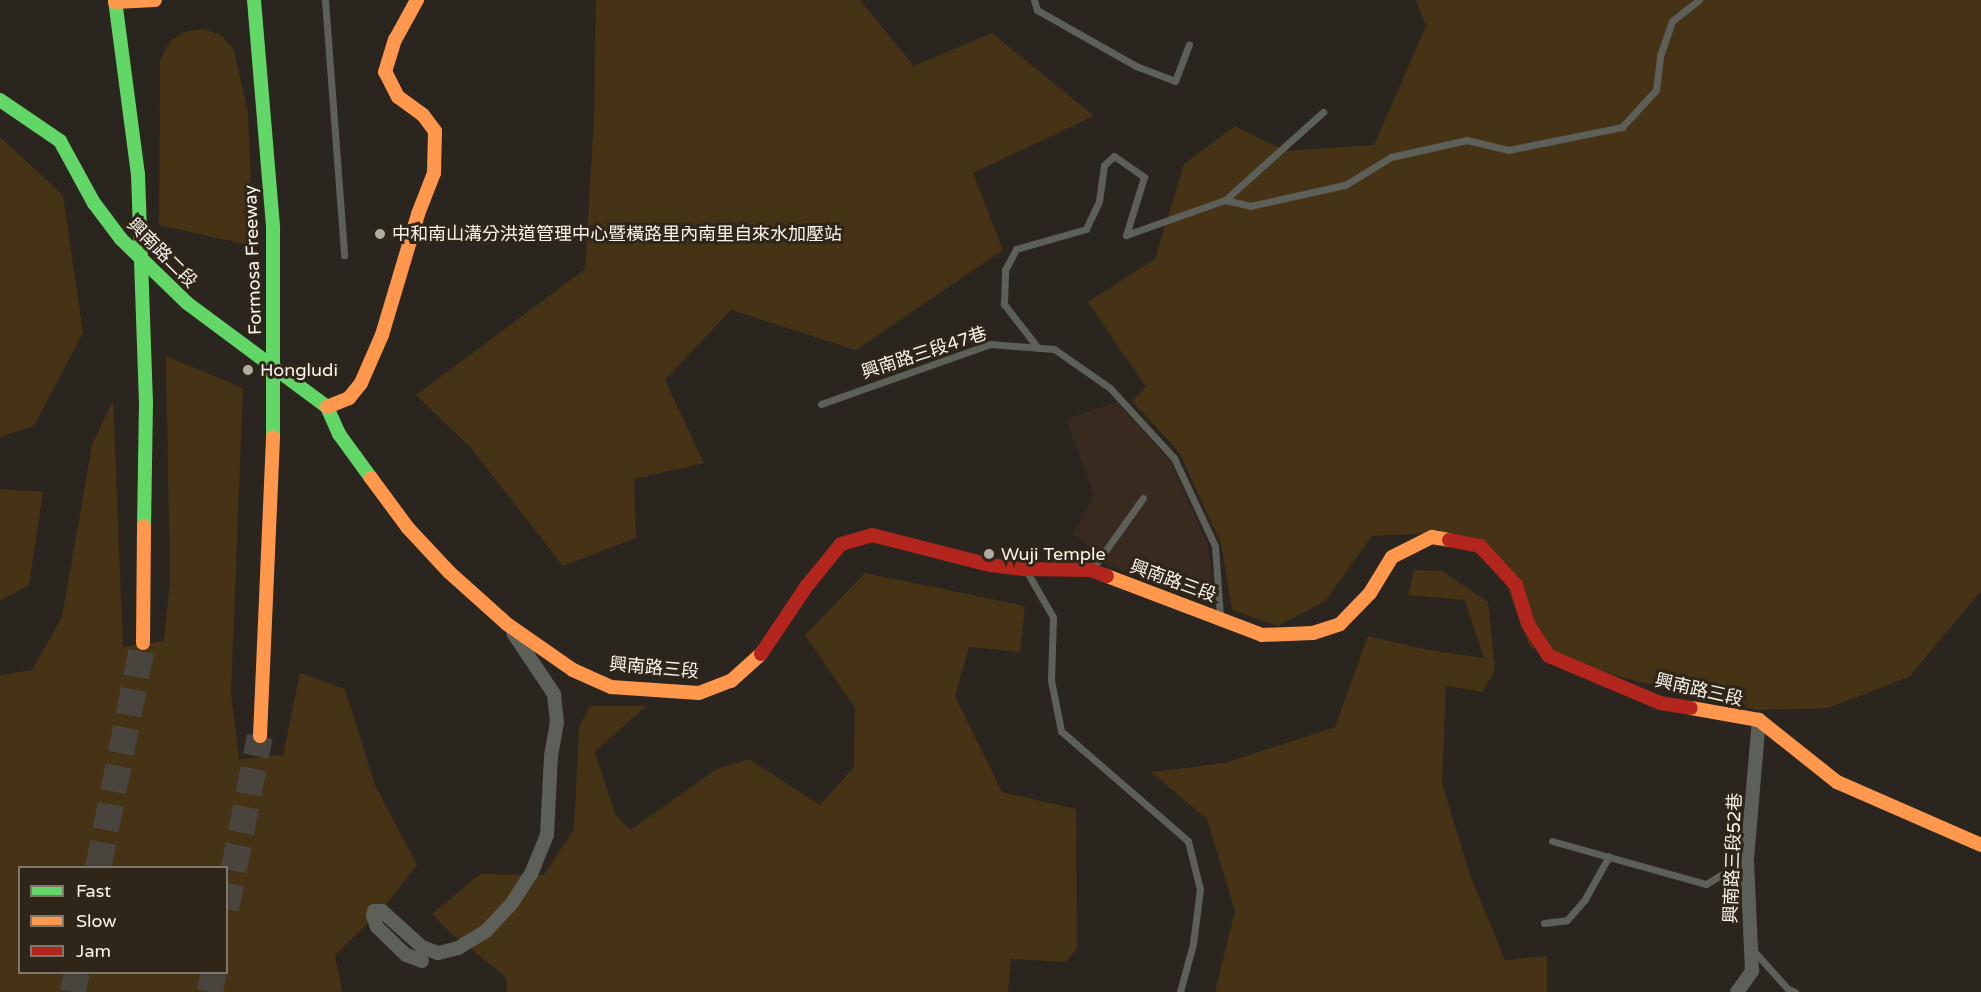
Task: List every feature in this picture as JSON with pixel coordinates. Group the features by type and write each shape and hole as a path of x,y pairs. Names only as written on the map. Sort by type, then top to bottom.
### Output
{"main road":[{"path":"143,643 146,401 138,174 115,1 155,0"},
{"name":"Formosa Freeway","path":"254,0 273,228 274,419 260,736"},
{"path":"327,407 349,398 362,383 382,335 418,214 434,173 435,131 423,115 398,97 385,72 395,40 417,0"},
{"name":"興南路二段","path":"0,100 60,141 94,203 121,238 187,303 327,407"},
{"name":"興南路三段","path":"327,407 339,434 408,528 456,579 507,624 573,670 611,687 699,693 731,681 766,650 806,587 841,544 872,535 990,564 1025,568 1091,570 1262,635 1313,633 1340,624 1371,592 1392,557 1432,537 1480,546 1516,585 1528,624 1549,656 1660,703 1759,720 1837,782 1981,845"}],"street":[{"path":"422,961 406,955 377,927 373,916 374,910 388,915 422,947 438,953 458,948 486,932 512,903 531,874 547,835 551,756 557,723 554,693 507,624"},
{"name":"興南路三段52巷","path":"1737,992 1752,971 1749,946 1747,859 1759,720"}],"lane":[{"path":"325,0 344,255"},
{"path":"1034,0 1037,10 1136,66 1175,81 1189,45"},
{"path":"1226,200 1250,206 1345,185 1391,157 1467,140 1508,150 1622,127 1656,90 1660,56 1672,21 1699,0"},
{"path":"1038,348 1004,304 1005,270 1016,249 1086,229 1099,201 1104,165 1114,156 1144,177 1126,235 1226,200 1323,112"},
{"name":"興南路三段47巷","path":"821,404 990,344 1054,349 1110,388 1174,458 1215,546 1220,618"},
{"path":"1091,570 1143,498"},
{"path":"1025,568 1053,617 1051,680 1061,731 1188,841 1200,889 1192,944 1180,992"},
{"path":"1552,841 1706,884 1747,859"},
{"path":"1544,923 1567,920 1585,899 1609,856"},
{"path":"1749,946 1787,988 1795,992"}],"shaded area":[{"path":"596,0 860,0 914,66 992,33 1094,116 973,173 1003,250 856,350 731,310 665,380 704,463 634,479 636,538 563,566 471,448 416,395 585,269 594,117"},
{"path":"1416,0 1981,0 1981,591 1909,677 1828,708 1757,710 1624,678 1530,647 1504,579 1452,532 1372,536 1325,601 1278,626 1232,610 1221,544 1179,452 1132,401 1146,387 1088,302 1155,259 1184,164 1235,126 1285,151 1374,145 1426,26"},
{"path":"203,29 219,34 233,48 248,111 253,246 159,225 160,60 170,41 184,32"},
{"path":"0,137 63,195 83,333 34,426 0,437"},
{"path":"166,356 243,388 231,693 239,759 283,755 300,673 345,689 375,785 417,865 381,911 335,955 342,992 0,992 0,675 32,670 62,617 92,445 113,400 123,647 164,641 170,580"},
{"path":"1117,402 1170,461 1208,545 1215,604 1086,557 1091,548 1073,534 1094,495 1066,419"},
{"path":"0,489 43,492 29,585 0,601"},
{"path":"1414,570 1442,571 1488,602 1495,670 1482,692 1446,686 1442,783 1470,875 1505,960 1547,956 1547,992 1215,992 1235,911 1207,819 1151,772 1225,763 1335,727 1368,636 1428,650 1484,658 1465,600 1408,595"},
{"path":"865,573 1025,606 1020,652 969,647 955,696 1002,792 1076,809 1077,948 1066,962 1011,959 1008,992 507,992 506,977 452,934 432,914 480,874 544,875 574,829 579,727 590,706 646,706 595,752 615,814 630,830 717,769 749,759 820,805 854,767 855,708 805,635"}],"tunnel":[{"path":"98,866 143,643"},
{"path":"228,899 260,736"},
{"path":"73,992 77,974"},
{"path":"210,992 214,974"}],"traffic: fast":[{"path":"115,0 138,174 146,401 144,526"},
{"path":"254,0 273,228 273,437"},
{"path":"0,100 60,141 94,203 121,239 187,303 327,407 339,434 371,478"}],"traffic: slow":[{"path":"115,2 155,0"},
{"path":"327,407 349,398 361,383 382,335 418,214 434,173 435,131 423,115 398,97 385,72 395,40 417,0"},
{"path":"260,736 273,437"},
{"path":"371,478 408,528 449,572 507,624 573,670 611,687 699,693 731,681 761,654"},
{"path":"143,643 144,526"},
{"path":"1107,576 1262,635 1313,633 1340,624 1370,593 1392,557 1432,537 1449,540"},
{"path":"1691,708 1759,720 1837,782 1981,845"}],"traffic: jam":[{"path":"761,654 806,587 841,544 872,535 990,565 1025,569 1091,570 1107,576"},
{"path":"1449,540 1480,546 1516,585 1528,624 1549,656 1660,703 1691,708"}],"place":[{"name":"中和南山溝分洪道管理中心暨橫路里內南里自來水加壓站","path":"380,234"},
{"name":"Hongludi","path":"248,370"},
{"name":"Wuji Temple","path":"989,554"}]}
